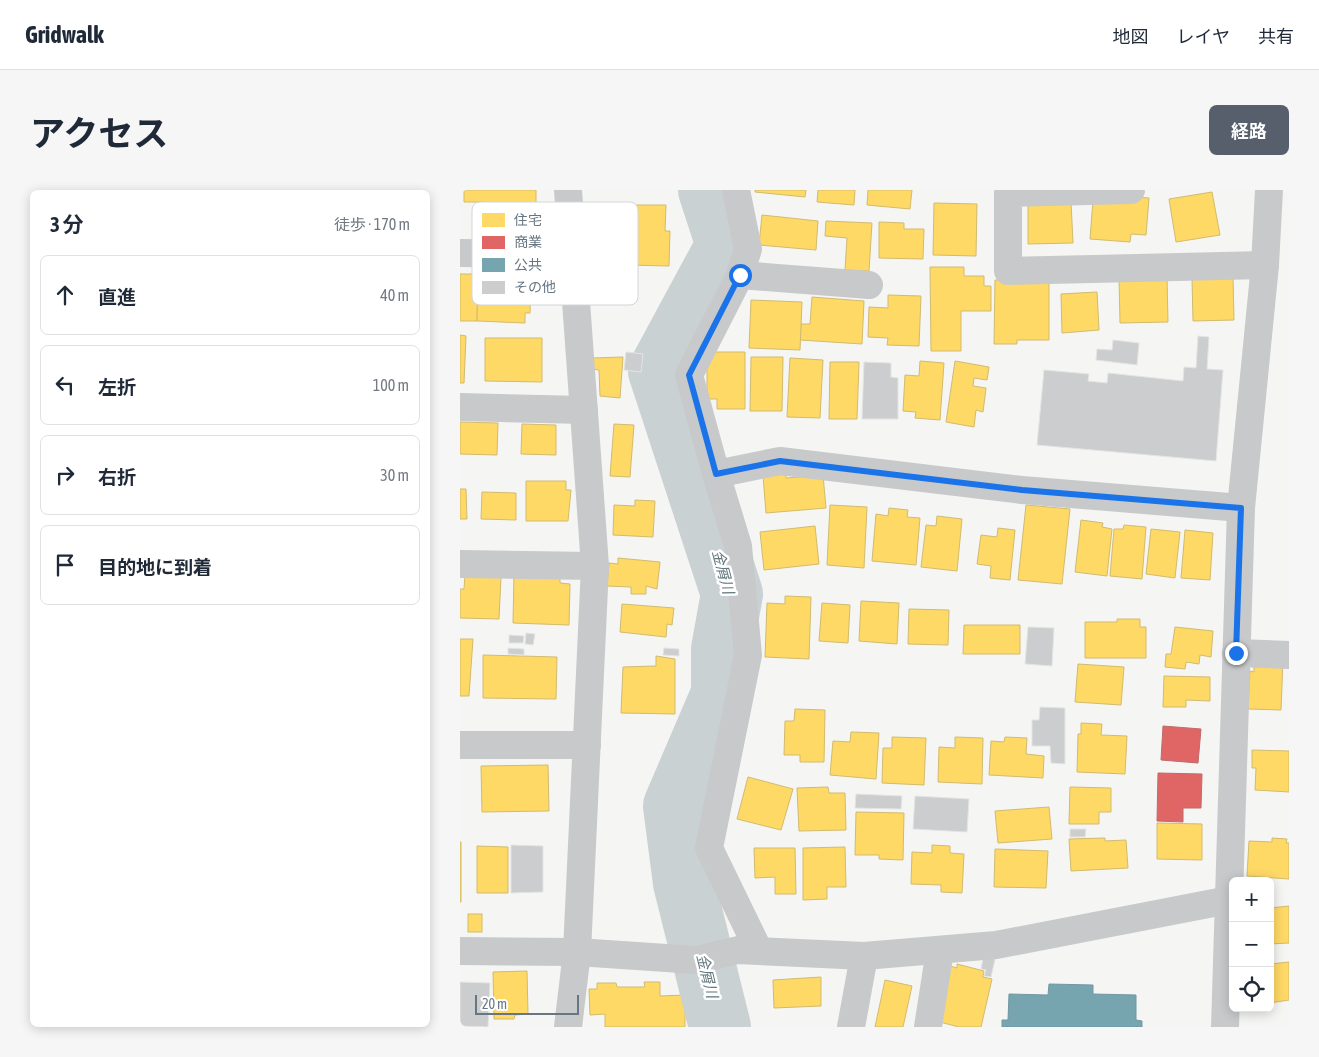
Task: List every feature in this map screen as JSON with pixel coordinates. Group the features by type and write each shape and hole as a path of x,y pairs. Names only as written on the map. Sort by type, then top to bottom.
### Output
{"street":[{"path":"736,190 748,249 740,275 689,375 738,546 748,655 710,848 748,950"},
{"path":"1131,190 1008,193 1008,271 1265,265"},
{"path":"1230,877 1241,508 1265,265 1269,190"},
{"path":"740,275 869,285"},
{"path":"568,1027 577,952 594,566 577,305"},
{"path":"460,407 584,410"},
{"path":"716,474 780,461 1022,490 1241,508"},
{"path":"460,564 594,566"},
{"path":"1236,653 1289,655"},
{"path":"460,745 586,745"},
{"path":"460,951 577,952 696,960 748,950 864,956 996,945 1229,900 1225,1027"},
{"path":"928,1027 940,950"},
{"path":"851,1027 864,956"}],"building: 住宅":[{"path":"464,190 536,190 536,202 464,202"},
{"path":"755,190 806,190 805,197 755,192"},
{"path":"818,190 855,190 854,205 817,202"},
{"path":"868,190 912,190 910,209 867,205"},
{"path":"1212,192 1220,235 1176,242 1169,199"},
{"path":"1105,195 1149,198 1146,235 1131,234 1130,242 1090,239 1093,200"},
{"path":"1071,202 1073,243 1028,244 1028,203"},
{"path":"934,203 977,204 976,256 933,255"},
{"path":"638,205 666,205 665,231 670,231 669,266 638,265"},
{"path":"762,215 818,221 816,250 759,245"},
{"path":"826,221 872,223 869,271 845,270 847,238 825,236"},
{"path":"879,222 904,223 904,229 924,229 923,259 879,258"},
{"path":"930,267 964,267 964,276 984,276 984,286 991,286 991,311 961,311 961,351 931,351"},
{"path":"460,274 472,274 472,305 477,305 477,321 460,321"},
{"path":"1049,275 1049,340 1017,340 1017,344 994,344 995,280 1022,280"},
{"path":"1167,276 1168,322 1120,323 1119,277"},
{"path":"1233,277 1234,320 1193,321 1192,278"},
{"path":"1097,292 1099,330 1062,333 1061,294"},
{"path":"888,295 921,296 919,346 887,345 888,338 868,337 869,307 888,308"},
{"path":"812,297 864,301 862,344 800,340 801,324 810,324"},
{"path":"751,300 802,302 800,350 749,348"},
{"path":"477,305 530,305 530,313 525,313 525,323 477,321"},
{"path":"460,335 466,336 464,383 460,383"},
{"path":"485,338 542,338 542,382 485,381"},
{"path":"710,352 745,352 745,409 717,409 717,399 707,399 707,360"},
{"path":"623,357 620,398 600,396 599,370 592,369 593,358"},
{"path":"751,357 783,357 782,411 750,411"},
{"path":"790,358 823,360 820,418 787,417"},
{"path":"920,361 944,363 940,420 915,418 916,412 903,411 905,375 919,376"},
{"path":"955,361 989,367 987,380 974,378 973,386 986,388 983,412 976,410 974,427 946,422"},
{"path":"830,362 859,362 857,419 829,419"},
{"path":"460,422 498,423 497,455 460,454"},
{"path":"522,424 556,425 556,455 521,454"},
{"path":"614,424 634,425 630,477 610,476"},
{"path":"786,474 786,478 823,475 826,508 766,513 763,476"},
{"path":"526,481 566,481 566,490 571,490 568,521 526,521"},
{"path":"460,489 466,489 467,519 460,519"},
{"path":"482,492 516,493 516,520 481,519"},
{"path":"635,500 655,501 653,537 613,535 614,505 635,506"},
{"path":"830,505 867,507 864,568 827,565"},
{"path":"1026,505 1070,509 1062,584 1018,580"},
{"path":"889,508 908,510 907,517 920,518 916,565 872,561 876,514 888,516"},
{"path":"937,516 962,519 957,571 921,567 926,525 936,526"},
{"path":"1081,520 1103,523 1102,527 1112,529 1107,576 1075,572"},
{"path":"1124,525 1146,527 1142,579 1110,576 1114,529 1123,529"},
{"path":"815,526 819,564 764,570 760,532"},
{"path":"998,528 1015,530 1010,580 990,578 991,566 977,564 981,535 997,537"},
{"path":"1151,529 1180,532 1175,578 1146,574"},
{"path":"1185,530 1213,533 1210,580 1181,578"},
{"path":"618,558 660,562 657,589 646,586 646,594 631,594 631,587 607,586 609,563 618,564"},
{"path":"514,574 560,576 560,583 570,584 569,625 513,623"},
{"path":"465,575 501,577 499,619 460,618 460,589 464,589"},
{"path":"785,596 811,597 809,659 765,657 767,603 785,604"},
{"path":"861,601 899,603 897,644 859,641"},
{"path":"822,603 850,605 848,643 819,641"},
{"path":"622,604 674,608 672,625 667,624 666,637 620,632"},
{"path":"909,609 949,610 948,645 908,644"},
{"path":"1117,619 1140,619 1140,627 1146,627 1146,658 1085,658 1085,622 1117,622"},
{"path":"964,625 1020,625 1020,654 963,654"},
{"path":"1175,627 1213,631 1211,657 1200,655 1199,664 1186,662 1185,669 1165,667 1166,654 1171,654"},
{"path":"460,639 473,639 469,696 460,696"},
{"path":"483,655 557,657 556,699 483,698"},
{"path":"656,656 675,659 675,714 621,713 623,667 656,666"},
{"path":"1254,658 1283,659 1281,710 1248,709 1250,671 1254,672"},
{"path":"1078,664 1124,667 1121,705 1075,702"},
{"path":"1164,676 1210,677 1210,701 1186,700 1186,707 1163,707"},
{"path":"795,709 825,710 824,762 800,762 800,755 784,755 785,721 794,721"},
{"path":"1081,723 1102,724 1101,735 1127,736 1125,774 1077,772 1078,734 1081,734"},
{"path":"851,732 879,733 876,779 830,775 833,741 850,742"},
{"path":"892,737 926,738 924,785 882,783 883,748 892,748"},
{"path":"955,737 983,738 982,784 938,782 939,747 955,748"},
{"path":"1005,737 1027,738 1026,754 1044,756 1043,778 989,775 991,741 1004,742"},
{"path":"1252,750 1289,751 1289,792 1255,790 1256,768 1252,768"},
{"path":"548,765 549,811 482,812 481,766"},
{"path":"748,777 793,789 781,830 737,819"},
{"path":"828,787 829,793 845,793 846,830 799,831 797,788"},
{"path":"1070,787 1111,788 1111,812 1099,812 1099,824 1069,824"},
{"path":"1049,807 1052,839 998,843 995,811"},
{"path":"856,812 904,813 903,860 879,859 879,855 855,855"},
{"path":"1157,823 1202,824 1202,860 1157,859"},
{"path":"1105,838 1105,841 1126,840 1128,868 1071,871 1069,839"},
{"path":"1272,838 1287,839 1286,843 1289,843 1289,879 1247,876 1249,841 1272,842"},
{"path":"460,842 461,902 460,902"},
{"path":"932,845 950,846 950,853 964,854 962,893 941,892 941,885 911,884 912,852 932,853"},
{"path":"477,846 508,847 508,893 477,893"},
{"path":"845,847 846,887 827,887 827,899 803,900 803,848"},
{"path":"754,848 795,848 796,894 775,894 775,877 755,878"},
{"path":"995,849 1048,851 1046,888 994,887"},
{"path":"1289,906 1289,943 1274,944 1274,908"},
{"path":"468,914 482,914 482,932 468,932"},
{"path":"1289,962 1289,1000 1274,1002 1274,964"},
{"path":"957,964 984,971 983,977 992,979 981,1027 959,1027 936,1021 950,966 957,968"},
{"path":"527,971 528,1014 515,1015 514,1019 494,1019 493,972"},
{"path":"821,977 821,1006 774,1008 773,980"},
{"path":"885,980 912,986 903,1027 875,1027"},
{"path":"644,982 660,982 660,996 685,995 685,1027 605,1027 605,1014 590,1015 589,989 597,989 597,983 616,983 617,987 645,987"},
{"path":"691,1004 701,1004 703,1027 693,1027"}],"building: 商業":[{"path":"1163,726 1201,729 1198,763 1161,760"},
{"path":"1158,773 1202,774 1201,808 1183,808 1183,822 1157,821"}],"building: 公共":[{"path":"1049,984 1093,985 1093,994 1136,995 1136,1020 1142,1021 1142,1027 1002,1027 1002,1020 1008,1020 1009,994 1048,995"}],"building: その他":[{"path":"1198,336 1209,337 1207,369 1223,370 1216,461 1037,445 1044,370 1089,374 1088,381 1107,383 1108,373 1183,381 1184,367 1196,368"},
{"path":"1113,340 1139,343 1137,365 1096,360 1097,349 1112,350"},
{"path":"626,352 643,354 641,372 624,370"},
{"path":"864,362 891,363 891,377 898,378 898,419 862,419"},
{"path":"1028,627 1054,628 1052,666 1025,664"},
{"path":"526,633 535,634 533,645 525,644"},
{"path":"509,635 524,636 523,643 509,643"},
{"path":"508,648 524,649 524,655 508,654"},
{"path":"664,648 679,649 679,656 663,655"},
{"path":"1040,707 1065,708 1065,764 1051,763 1050,746 1032,746 1032,720 1039,720"},
{"path":"856,794 902,796 901,809 855,808"},
{"path":"915,796 969,799 967,832 913,829"},
{"path":"1070,829 1086,829 1085,837 1070,837"},
{"path":"511,845 543,846 543,892 511,893"},
{"path":"984,953 996,955 991,977 984,976 986,970 981,969"},
{"path":"460,982 490,983 488,1027 460,1026"}],"waterway":[{"name":"金屑川","path":"709,190 727,245 659,371 732,594 722,649 722,694 674,806 684,883 720,1027"}],"route":[{"path":"740,275 689,375 716,474 780,461 1022,490 1241,508 1236,653"}]}
